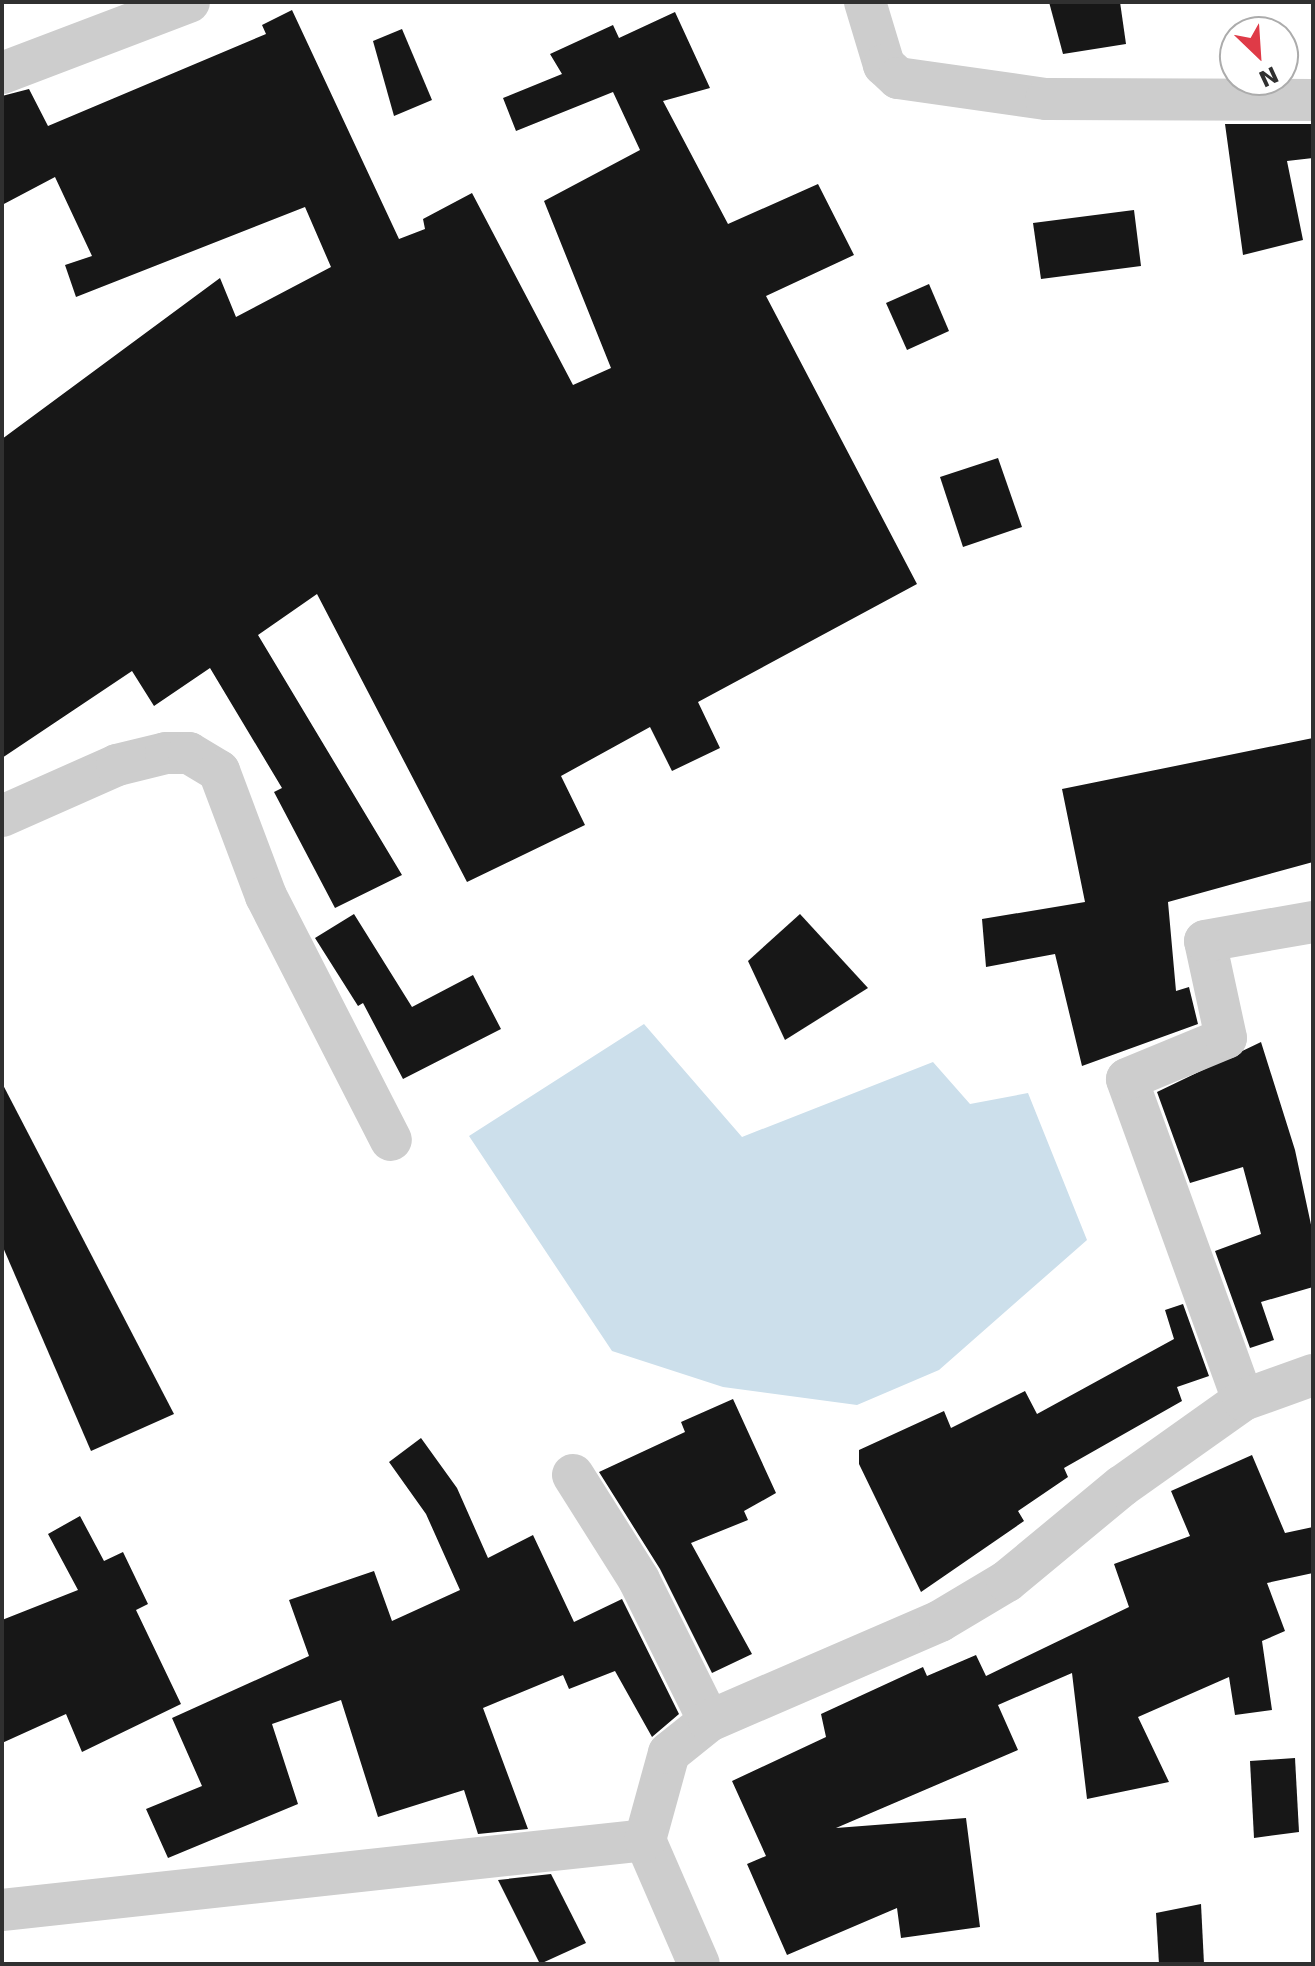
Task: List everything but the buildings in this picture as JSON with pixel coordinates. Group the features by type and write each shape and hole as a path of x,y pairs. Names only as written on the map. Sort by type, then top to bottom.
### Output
{"street":[{"path":"2,73 189,2"},
{"path":"865,2 884,65 898,78 1046,99 1313,100"},
{"path":"2,816 117,765 166,753 189,753 219,771 266,896 391,1140"},
{"path":"1243,1400 1127,1079 1226,1038 1205,941 1313,922"},
{"path":"699,1964 645,1840 669,1753 709,1721 897,1644 1007,1581 1122,1486 1243,1400 1313,1375"},
{"path":"573,1475 639,1580 709,1721"},
{"path":"2,1910 645,1840"}],"water":[{"path":"644,1024 742,1137 933,1062 970,1104 1028,1093 1087,1240 939,1370 857,1405 723,1387 612,1351 469,1136"}]}
